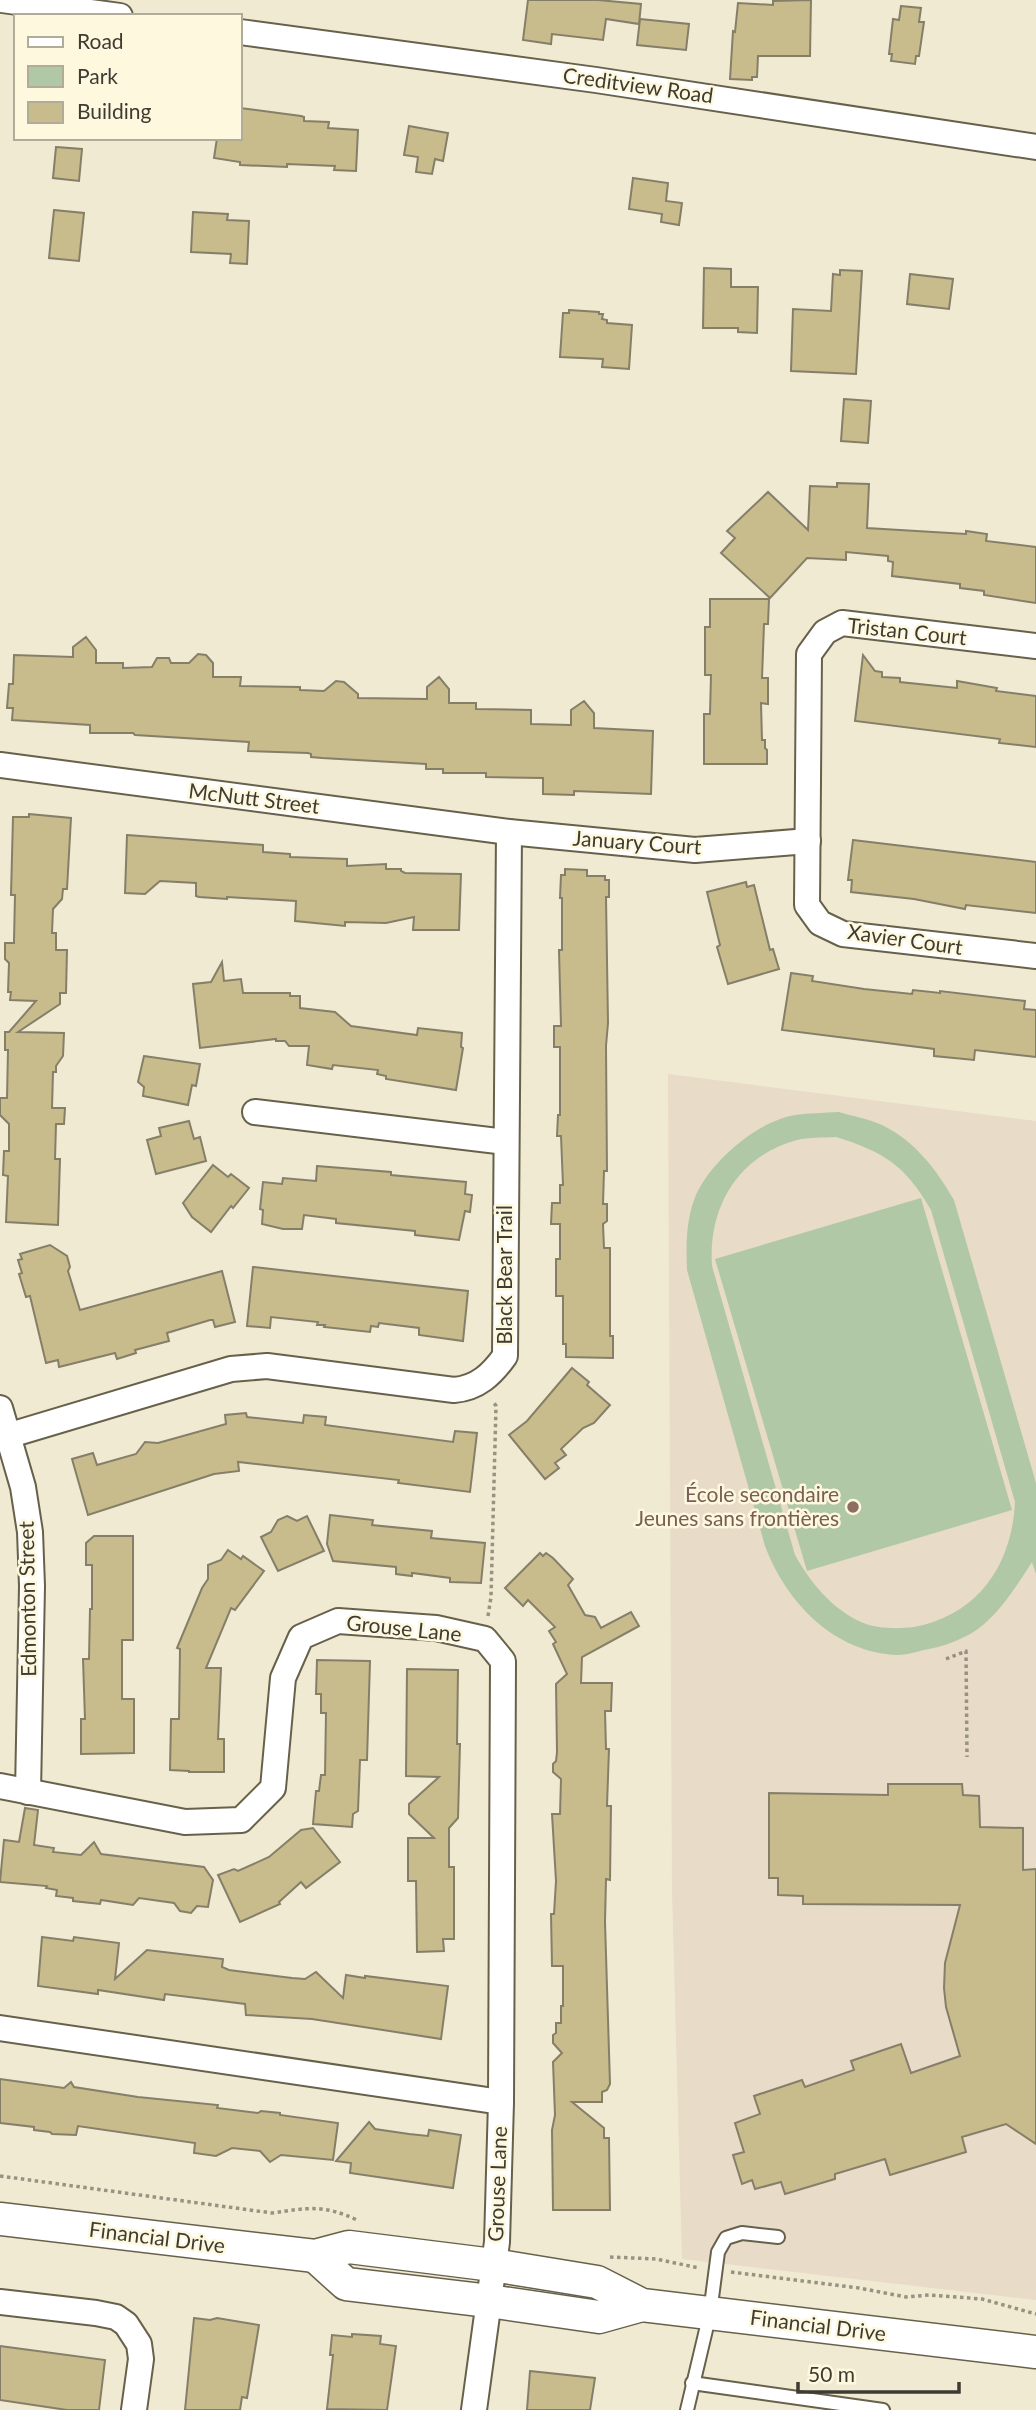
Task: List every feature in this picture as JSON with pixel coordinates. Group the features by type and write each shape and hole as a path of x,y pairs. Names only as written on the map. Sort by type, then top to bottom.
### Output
{"street":[{"path":"2,0 105,14"},
{"name":"Creditview Road","path":"242,32 596,80 1036,147"},
{"name":"Tristan Court","path":"808,841 809,654 825,632 842,623 1036,646"},
{"name":"McNutt Street","path":"0,765 509,832"},
{"name":"January Court","path":"509,832 695,850 808,841"},
{"name":"Black Bear Trail","path":"479,1383 494,1372 505,1356 509,832"},
{"name":"Xavier Court","path":"808,841 807,905 820,923 843,934 1036,957"},
{"path":"255,1112 506,1142"},
{"path":"4,1436 231,1369 267,1366 454,1390 467,1389 479,1383"},
{"name":"Edmonton Street","path":"0,1408 4,1436 23,1487 30,1532 32,1586 27,1792"},
{"name":"Grouse Lane","path":"0,1786 185,1822 241,1820 273,1788 284,1678 301,1637 338,1621 436,1628 485,1639 503,1661 501,2102 497,2242 474,2410"},
{"name":"Grouse Lane","path":"0,2028 501,2102"},
{"name":"Financial Drive","path":"0,2219 315,2256 349,2247 493,2265 597,2282 642,2305 1036,2351"},
{"name":"Financial Drive","path":"315,2256 346,2284 599,2317 642,2305"},
{"path":"0,2302 96,2313 116,2317 126,2324 139,2344 141,2359 134,2410"}],"lane":[{"path":"687,2410 710,2313 718,2252 726,2238 742,2233 778,2237"},
{"path":"692,2384 883,2410"}],"path":[{"path":"479,1383 496,1406 491,1597 485,1639"},
{"path":"946,1660 966,1651 967,1757"},
{"path":"0,2176 272,2213 308,2207 335,2210 366,2224"},
{"path":"603,2256 656,2259 906,2297 929,2295 982,2299 1036,2314"}],"shaded area":[{"name":"École secondaire Jeunes sans frontières","path":"668,1074 1036,1121 1036,2300 682,2259 672,1892"}],"green space":[{"path":"839,1112 877,1123 905,1139 932,1167 954,1200 1036,1483 1036,1574 1032,1562 997,1611 970,1634 931,1649 898,1655 853,1645 833,1634 799,1605 774,1567 765,1546 687,1270 687,1235 694,1200 710,1172 722,1159 750,1135 780,1119 800,1114","holes":["836,1137 867,1148 892,1162 912,1182 931,1210 1015,1502 1007,1546 999,1566 987,1584 973,1599 956,1611 937,1621 914,1627 880,1627 850,1616 823,1594 795,1555 712,1266 715,1224 722,1204 743,1171 758,1158 797,1140"]},
{"path":"921,1198 1012,1510 807,1571 715,1259"}],"building":[{"path":"528,0 598,0 641,4 639,24 606,19 603,40 552,34 551,44 523,40"},
{"path":"811,0 810,56 758,56 757,77 752,77 752,80 730,79 738,3 773,5 773,1"},
{"path":"901,6 921,8 919,22 924,22 919,56 916,56 915,64 891,61 892,54 889,54 893,19 899,20"},
{"path":"640,19 689,24 686,50 637,45"},
{"path":"242,108 301,116 304,121 329,122 328,128 358,130 356,171 334,170 335,166 240,165 240,162 214,158 217,140 242,140"},
{"path":"409,126 448,133 443,161 435,159 432,174 416,172 418,157 404,155"},
{"path":"56,147 82,149 79,181 53,178"},
{"path":"633,178 668,183 666,201 682,203 679,225 661,222 662,214 629,209"},
{"path":"54,210 84,213 79,261 49,258"},
{"path":"193,212 228,214 227,220 249,221 247,264 230,263 231,254 191,252"},
{"path":"704,268 731,269 731,287 758,287 757,333 738,332 738,328 703,328"},
{"path":"840,270 862,271 856,374 791,371 793,309 831,311 833,274 840,275"},
{"path":"910,274 953,279 949,309 907,304"},
{"path":"569,310 599,312 607,323 632,325 629,369 602,367 603,359 560,357 563,313 569,313"},
{"path":"844,399 871,401 868,443 841,441"},
{"path":"837,483 869,484 867,528 966,534 966,531 987,534 986,541 1036,547 1036,603 984,595 984,591 960,588 960,584 892,576 893,562 888,561 888,556 846,552 846,560 807,558 770,598 721,553 735,538 727,531 768,492 808,530 810,486 837,487"},
{"path":"710,599 769,599 768,624 764,624 762,678 768,678 768,704 761,703 762,740 765,740 767,764 704,764 704,714 710,714 711,675 705,675 705,627 710,627"},
{"path":"86,637 96,650 96,663 123,663 123,668 152,667 157,658 169,658 171,663 189,663 198,654 206,655 213,663 213,677 241,677 240,686 300,687 300,690 324,691 336,681 344,682 358,694 358,698 427,699 427,687 439,677 449,689 449,703 476,703 476,709 531,710 531,724 571,725 571,710 584,701 594,713 594,728 653,731 651,794 574,791 574,795 543,794 543,778 486,777 486,773 443,773 443,769 426,769 426,764 311,757 308,753 248,751 249,742 133,733 90,733 90,725 12,720 13,708 7,708 9,684 13,684 14,655 73,657 73,647"},
{"path":"863,655 875,671 882,672 882,677 900,678 900,682 957,688 957,681 997,688 996,691 1036,696 1036,747 999,743 1000,739 855,721"},
{"path":"29,814 71,818 67,889 63,889 62,899 53,909 52,933 56,933 56,950 67,950 66,993 60,993 60,1004 18,1032 64,1033 63,1056 56,1066 56,1072 53,1072 52,1108 65,1108 64,1124 56,1124 55,1159 60,1159 58,1225 6,1222 8,1176 3,1175 4,1151 9,1151 9,1124 0,1115 0,1098 7,1098 8,1050 5,1050 5,1032 9,1032 36,1001 10,1000 9,963 5,959 5,943 14,943 15,895 11,895 13,817 29,817"},
{"path":"127,835 263,845 263,852 290,854 290,857 347,859 347,866 386,864 386,869 401,869 405,873 461,874 459,930 413,930 414,917 386,923 345,922 345,926 295,921 296,901 199,897 196,896 196,883 160,881 145,894 125,893"},
{"path":"853,840 1036,862 1036,913 966,905 965,909 914,899 851,892 852,880 848,880"},
{"path":"565,869 587,870 587,876 605,876 605,880 609,880 609,897 606,897 607,1171 604,1171 603,1204 607,1204 607,1221 603,1224 604,1248 610,1248 610,1336 613,1336 613,1358 566,1357 566,1344 563,1344 563,1296 556,1296 560,1224 551,1224 552,1203 560,1203 560,1185 563,1185 561,1136 557,1136 560,1115 560,1047 554,1047 554,1026 561,1026 560,898 561,875 565,875"},
{"path":"746,882 747,887 754,885 770,950 773,949 779,969 728,984 717,947 720,945 707,892"},
{"path":"222,962 224,981 241,979 243,993 290,993 290,996 300,996 300,1008 335,1012 351,1026 417,1035 418,1028 462,1033 463,1048 456,1090 386,1079 386,1076 377,1074 378,1070 333,1065 332,1069 307,1065 309,1046 289,1046 285,1041 276,1039 200,1048 193,984 211,982"},
{"path":"791,973 813,976 812,981 864,989 912,994 913,990 940,991 1025,1001 1024,1009 1036,1010 1036,1057 975,1050 974,1060 934,1056 934,1049 782,1030"},
{"path":"144,1056 200,1064 196,1086 192,1085 188,1105 143,1096 144,1087 138,1082"},
{"path":"189,1121 194,1139 200,1137 206,1161 156,1174 147,1140 161,1136 159,1128"},
{"path":"213,1165 228,1177 231,1174 249,1188 211,1232 192,1217 183,1203"},
{"path":"317,1166 466,1182 465,1194 472,1195 470,1212 465,1211 459,1240 415,1235 415,1231 336,1223 336,1219 304,1215 302,1229 283,1229 262,1224 263,1210 260,1209 263,1182 282,1184 283,1178 316,1181"},
{"path":"50,1245 67,1256 70,1267 68,1271 80,1310 222,1271 235,1322 215,1327 213,1320 210,1320 167,1333 169,1341 135,1350 136,1353 117,1359 115,1353 59,1367 58,1360 46,1363 30,1296 26,1297 19,1274 22,1273 18,1260 22,1259 20,1254"},
{"path":"253,1267 468,1291 463,1341 419,1335 419,1328 379,1323 378,1327 371,1326 370,1332 271,1317 270,1328 247,1326"},
{"path":"572,1368 610,1405 594,1423 583,1428 561,1449 566,1455 555,1463 559,1468 545,1479 509,1435 527,1421"},
{"path":"246,1413 247,1417 303,1423 304,1415 326,1417 325,1425 453,1442 455,1431 477,1433 470,1492 398,1483 399,1480 238,1462 239,1471 214,1474 88,1515 72,1459 93,1453 97,1465 136,1454 145,1442 158,1443 226,1424 225,1415"},
{"path":"330,1515 373,1520 372,1525 432,1531 431,1538 485,1543 481,1583 450,1582 450,1578 412,1573 412,1576 396,1574 396,1567 333,1561 327,1544"},
{"path":"287,1516 297,1521 307,1516 324,1551 278,1571 261,1537 271,1532 278,1520"},
{"path":"94,1536 133,1536 133,1640 122,1640 122,1699 134,1699 134,1753 81,1754 81,1719 85,1719 83,1659 89,1659 92,1609 92,1565 86,1565 86,1543"},
{"path":"228,1550 241,1559 243,1556 264,1571 235,1610 231,1608 206,1668 221,1668 218,1739 224,1739 224,1772 170,1770 171,1719 179,1719 180,1649 177,1648 208,1579 208,1565 221,1560"},
{"path":"540,1553 543,1556 546,1553 553,1558 573,1579 568,1585 585,1615 595,1617 601,1628 631,1612 639,1626 582,1657 581,1683 612,1683 611,1711 605,1711 606,1749 609,1749 607,1806 611,1806 610,1880 606,1879 605,1922 610,2084 607,2090 602,2092 602,2102 572,2102 604,2128 604,2138 609,2138 610,2210 553,2210 553,2062 562,2053 553,2043 553,2035 556,2033 556,2023 561,2023 563,1966 552,1966 551,1914 554,1914 556,1881 552,1814 560,1814 561,1779 553,1772 553,1764 557,1752 556,1684 567,1674 553,1644 556,1642 549,1631 555,1627 528,1600 523,1606 505,1588"},
{"path":"317,1660 370,1661 367,1760 360,1760 358,1811 353,1814 352,1827 313,1824 316,1791 319,1791 321,1775 325,1775 326,1713 321,1713 321,1694 316,1694"},
{"path":"407,1669 458,1670 458,1818 449,1828 449,1867 454,1867 454,1939 443,1939 444,1951 417,1952 416,1881 408,1881 408,1838 434,1838 409,1814 409,1804 439,1777 406,1776"},
{"path":"888,1784 962,1784 963,1795 979,1796 980,1827 1023,1828 1023,1870 1036,1869 1036,2144 1006,2124 962,2137 966,2152 890,2175 885,2159 835,2174 835,2179 785,2194 781,2182 755,2189 752,2180 742,2184 733,2155 744,2152 735,2123 760,2114 754,2096 802,2080 805,2087 854,2070 851,2061 901,2044 911,2073 960,2056 946,2007 944,1988 945,1963 960,1905 803,1904 803,1896 778,1895 778,1878 769,1878 769,1793 888,1795"},
{"path":"25,1808 38,1810 34,1845 54,1848 53,1852 81,1855 94,1842 101,1854 204,1867 213,1880 208,1907 197,1906 191,1913 180,1911 174,1903 139,1898 133,1905 101,1900 100,1904 73,1901 73,1898 56,1896 57,1890 46,1888 47,1886 0,1882 4,1840 19,1842"},
{"path":"313,1828 340,1862 306,1888 301,1882 279,1902 280,1904 240,1922 218,1875 234,1869 238,1871 269,1857 301,1830"},
{"path":"42,1937 73,1941 74,1937 119,1943 115,1979 147,1950 223,1959 222,1967 229,1970 305,1979 316,1972 343,1998 346,1975 448,1986 441,2039 312,2019 246,2015 245,2004 165,1994 164,2000 98,1990 98,1994 38,1986"},
{"path":"0,2079 64,2088 71,2082 74,2087 138,2097 218,2105 217,2108 258,2113 280,2113 338,2123 333,2160 281,2155 270,2162 260,2151 232,2148 216,2156 194,2153 195,2143 78,2126 76,2135 52,2134 34,2130 34,2127 0,2123"},
{"path":"369,2122 375,2129 409,2134 428,2136 429,2130 461,2135 453,2188 350,2173 351,2163 336,2161"},
{"path":"194,2318 217,2318 259,2325 247,2398 242,2397 240,2410 185,2410"},
{"path":"352,2334 381,2336 380,2344 396,2346 387,2410 327,2409 333,2355 330,2355 332,2335 352,2337"},
{"path":"0,2346 105,2360 99,2410 67,2410 0,2400"},
{"path":"530,2371 595,2378 590,2410 527,2410"}],"place":[{"name":"École secondaire Jeunes sans frontières","path":"853,1507"}]}
